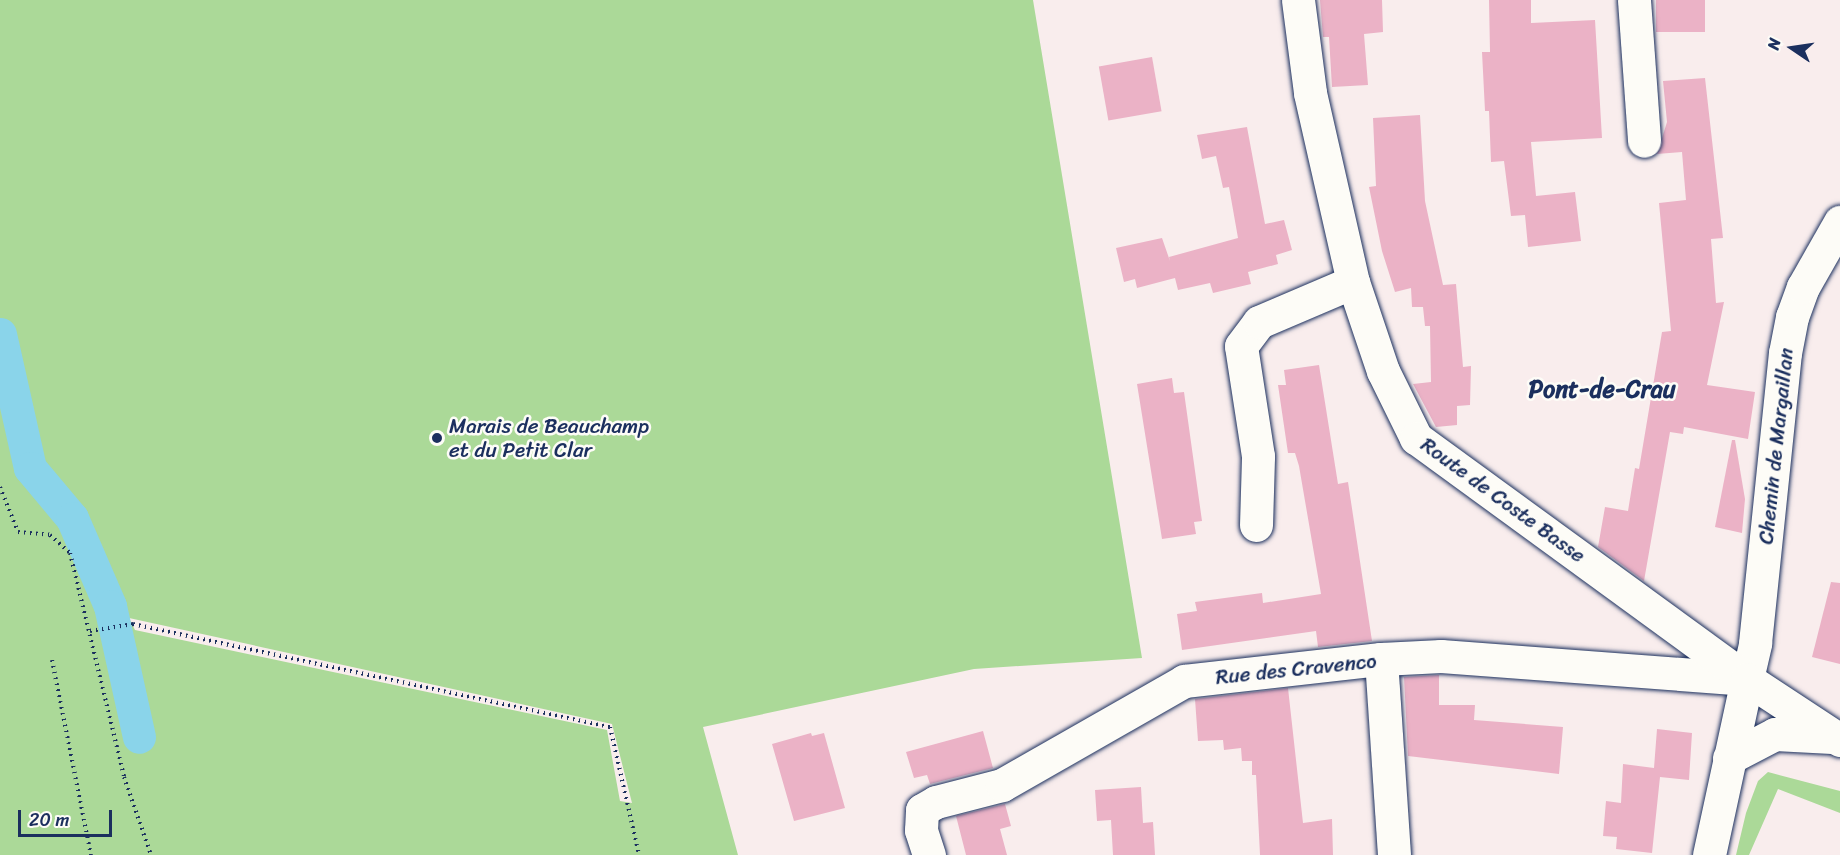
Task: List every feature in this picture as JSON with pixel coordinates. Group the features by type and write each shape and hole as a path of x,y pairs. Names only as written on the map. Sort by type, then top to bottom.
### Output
{"street":[{"name":"Route de Coste Basse","path":"1298,0 1310,93 1353,282 1383,371 1416,438 1747,679 1838,739"},
{"path":"1634,0 1644,141"},
{"name":"Chemin de Margaillan","path":"1747,679 1755,643 1785,353 1792,317 1803,287 1840,222"},
{"path":"1256,525 1258,456 1241,346 1259,322 1353,282"},
{"name":"Rue des Cravenco","path":"929,855 921,830 922,810 936,802 1002,785 1184,681 1381,659 1441,656 1747,679"},
{"path":"1381,659 1394,855"},
{"path":"1709,855 1747,679"},
{"path":"1729,758 1775,734 1838,739"}],"path":[{"path":"0,487 18,532 50,535 70,553 124,777 151,855"},
{"path":"90,631 127,624 610,727 639,855"},
{"path":"52,660 91,855"}],"green space":[{"path":"0,0 1033,0 1142,658 974,669 703,727 738,855 0,855","holes":["129,618 612,724 632,803 620,801 607,730 135,630"]},
{"path":"1768,772 1840,791 1840,813 1778,789 1749,855 1736,855 1746,813 1758,781"}],"building":[{"path":"1320,0 1382,0 1383,32 1364,34 1368,85 1332,87 1329,37 1323,37"},
{"path":"1489,0 1531,0 1531,23 1595,20 1602,138 1531,142 1536,196 1575,192 1581,241 1528,247 1525,215 1511,216 1504,161 1491,162 1489,111 1485,111 1482,52 1490,52"},
{"path":"1656,0 1705,0 1705,32 1656,32"},
{"path":"1152,57 1162,111 1108,121 1099,66"},
{"path":"1705,78 1723,238 1711,239 1716,303 1724,302 1707,385 1755,392 1748,439 1684,427 1683,434 1670,432 1644,581 1598,547 1605,507 1628,511 1635,468 1639,469 1662,332 1671,331 1659,203 1686,200 1682,152 1657,154 1667,122 1663,81"},
{"path":"1420,115 1425,201 1443,285 1456,284 1463,367 1471,366 1470,405 1457,406 1457,425 1436,427 1413,384 1431,382 1430,326 1425,326 1423,307 1412,307 1411,288 1395,292 1382,251 1369,187 1376,186 1373,118"},
{"path":"1247,127 1265,224 1284,220 1292,250 1276,255 1278,264 1248,272 1251,284 1213,293 1210,283 1178,290 1175,278 1137,288 1135,279 1124,282 1116,248 1162,238 1170,261 1169,257 1238,238 1229,187 1223,188 1216,156 1202,159 1197,135"},
{"path":"1319,365 1338,484 1348,482 1372,641 1318,647 1316,631 1182,650 1177,614 1197,611 1195,602 1262,593 1263,603 1321,594 1299,466 1295,453 1288,453 1278,385 1286,385 1284,370"},
{"path":"1172,378 1174,393 1184,392 1202,521 1194,522 1196,534 1162,539 1137,384"},
{"path":"1732,440 1735,440 1745,499 1742,533 1715,527"},
{"path":"1831,582 1840,583 1840,664 1812,657"},
{"path":"1439,675 1439,705 1475,705 1474,720 1563,727 1559,774 1408,756 1404,677"},
{"path":"1288,688 1303,823 1332,819 1333,855 1260,855 1256,775 1252,775 1252,761 1242,761 1241,748 1224,750 1223,740 1198,741 1195,699"},
{"path":"1657,729 1692,733 1689,780 1660,777 1652,853 1616,849 1617,837 1603,836 1606,801 1621,803 1623,764 1654,768"},
{"path":"983,731 993,768 930,784 927,775 914,778 906,752"},
{"path":"811,733 812,736 824,733 845,808 794,821 772,744"},
{"path":"1141,787 1143,823 1153,822 1155,855 1113,855 1111,820 1097,821 1095,790"},
{"path":"1005,804 1011,826 1000,829 1007,855 966,855 956,816"}],"waterway":[{"path":"0,334 30,468 72,518 110,606 139,737"}],"place":[{"name":"Marais de Beauchamp et du Petit Clar","path":"437,438"}],"district":[{"name":"Pont-de-Crau","path":"1602,390"}]}
